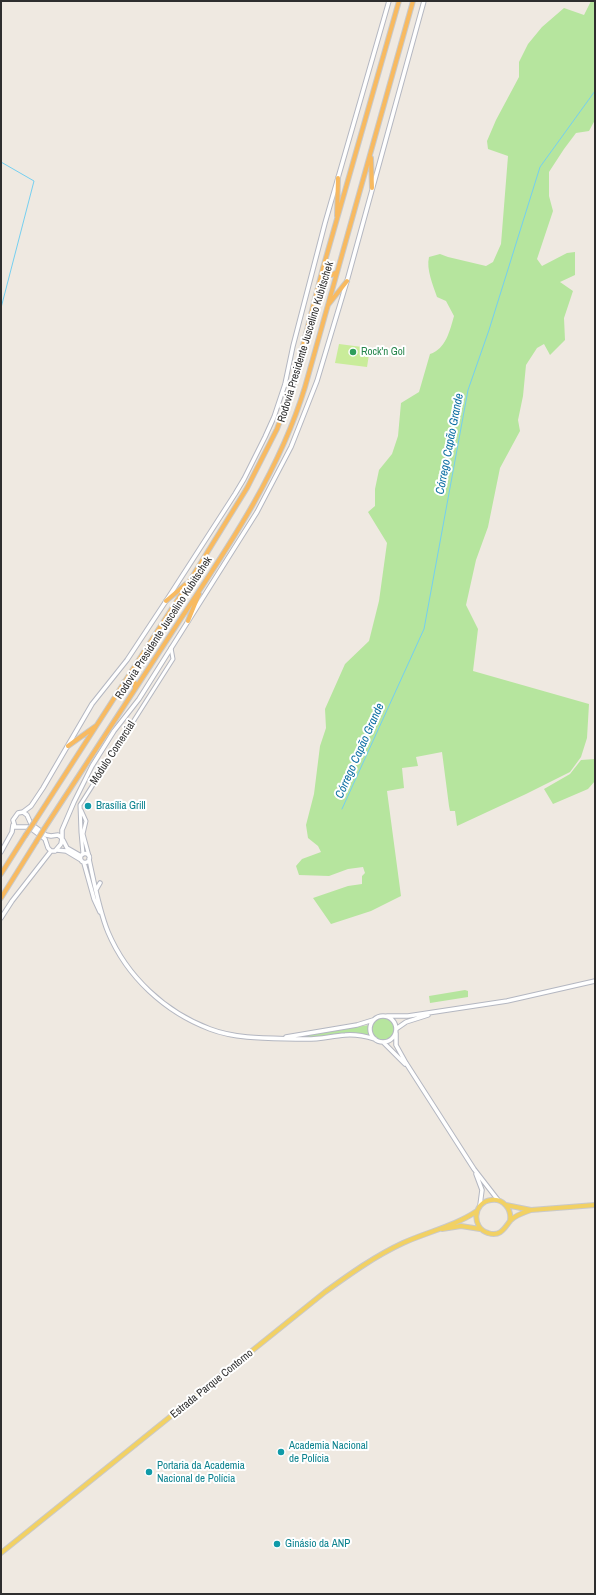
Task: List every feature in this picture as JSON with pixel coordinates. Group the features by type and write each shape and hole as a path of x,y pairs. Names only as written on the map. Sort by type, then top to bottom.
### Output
{"highway":[{"name":"Rodovia Presidente Juscelino Kubitschek","path":"1,874 189,582 247,488 277,429 291,393 323,268 399,1"},
{"name":"Rodovia Presidente Juscelino Kubitschek","path":"1,898 44,829 203,585 254,501 283,445 301,401 413,2"},
{"path":"371,154 372,188"},
{"path":"337,223 338,178"},
{"path":"323,268 328,275 332,275 337,272"},
{"path":"327,306 347,282"},
{"path":"166,601 189,582"},
{"path":"188,621 203,585"},
{"path":"124,682 133,681 135,683 135,689"},
{"path":"68,746 98,725"}],"main road":[{"path":"1,852 12,832 13,820 17,815 24,812 30,806 43,788 92,704 128,660 244,479 274,417 285,384 293,346 338,178 389,1"},
{"path":"57,850 61,844 62,830 71,808 92,766 114,731 139,699 258,512 291,447 313,391 347,282 424,1"},
{"path":"24,812 27,815 30,824 46,835 58,835 67,848 82,858 94,899 112,942 140,983 158,999 180,1015 210,1029 242,1036 310,1040 349,1034 375,1039 383,1042 412,1073"},
{"path":"13,825 17,828 29,827 45,839 48,848 51,851"},
{"path":"1,918 12,901 51,851 66,851 88,861 89,857"},
{"path":"82,858 89,857"},
{"path":"89,857 103,918"},
{"path":"89,878 94,881"},
{"path":"96,890 100,883"},
{"path":"279,1038 358,1025 380,1016 408,1016 507,1001 595,981"},
{"path":"383,1042 389,1040 396,1031 411,1020 441,1012"},
{"path":"387,1016 394,1021 396,1045 412,1073 474,1169 498,1200 509,1210 510,1221"},
{"path":"373,1020 370,1028 372,1036 375,1039"},
{"path":"474,1169 482,1190 476,1220 480,1229"},
{"path":"480,1205 487,1201 498,1200"},
{"path":"505,1205 531,1210 595,1205"},
{"path":"433,1230 461,1226 480,1229 491,1234 499,1233 506,1228 510,1221 531,1210"},
{"path":"433,1230 466,1218 477,1211"},
{"name":"Estrada Parque Contorno","path":"1,1553 325,1292 359,1267 388,1251 433,1230"}],"street":[{"name":"Módulo Comercial","path":"82,858 80,808 82,802 173,659 171,648"},
{"path":"139,699 148,698"},
{"path":"80,808 86,820 83,834 89,857"}],"green space":[{"path":"591,1 595,1 595,120 589,131 576,133 549,172 549,196 553,211 537,259 542,266 567,253 575,252 575,275 560,282 573,291 564,318 565,340 550,355 544,344 537,348 526,365 523,396 518,420 520,431 500,468 488,527 476,560 466,605 478,629 473,671 589,704 587,738 581,757 570,772 457,826 455,811 450,811 442,752 416,757 418,766 402,768 404,788 387,791 401,896 371,911 331,924 313,898 348,886 362,884 362,876 365,873 363,867 348,869 329,876 299,875 296,866 302,859 321,852 318,846 308,838 306,825 314,794 320,746 326,728 325,709 345,664 369,641 379,601 387,543 368,512 375,506 375,489 379,470 392,454 398,436 401,403 419,392 430,354 435,352 444,343 449,333 454,316 446,301 437,297 428,267 429,257 440,254 486,266 493,262 501,244 508,156 488,149 487,141 496,120 519,77 519,62 528,44 542,27 564,8 584,15"},
{"name":"Rock'n Gol","path":"339,344 370,348 367,367 335,363"},
{"path":"595,759 595,781 588,789 553,804 544,789 570,774 581,760"},
{"path":"465,990 468,991 468,997 430,1003 429,996"},
{"path":"383,1017 392,1020 395,1029 392,1038 383,1041 374,1038 371,1029 374,1020"},
{"path":"369,1025 369,1036 362,1034 312,1039 287,1038"}],"waterway":[{"name":"Córrego Capão Grande","path":"342,809 424,629 468,390 489,330 540,167 595,91"},
{"path":"1,162 34,181 1,308"}],"place":[{"name":"Rock'n Gol","path":"353,352"},
{"name":"Brasília Grill","path":"88,806"},
{"name":"Academia Nacional de Polícia","path":"281,1452"},
{"name":"Portaria da Academia Nacional de Polícia","path":"149,1472"},
{"name":"Ginásio da ANP","path":"277,1544"}]}
